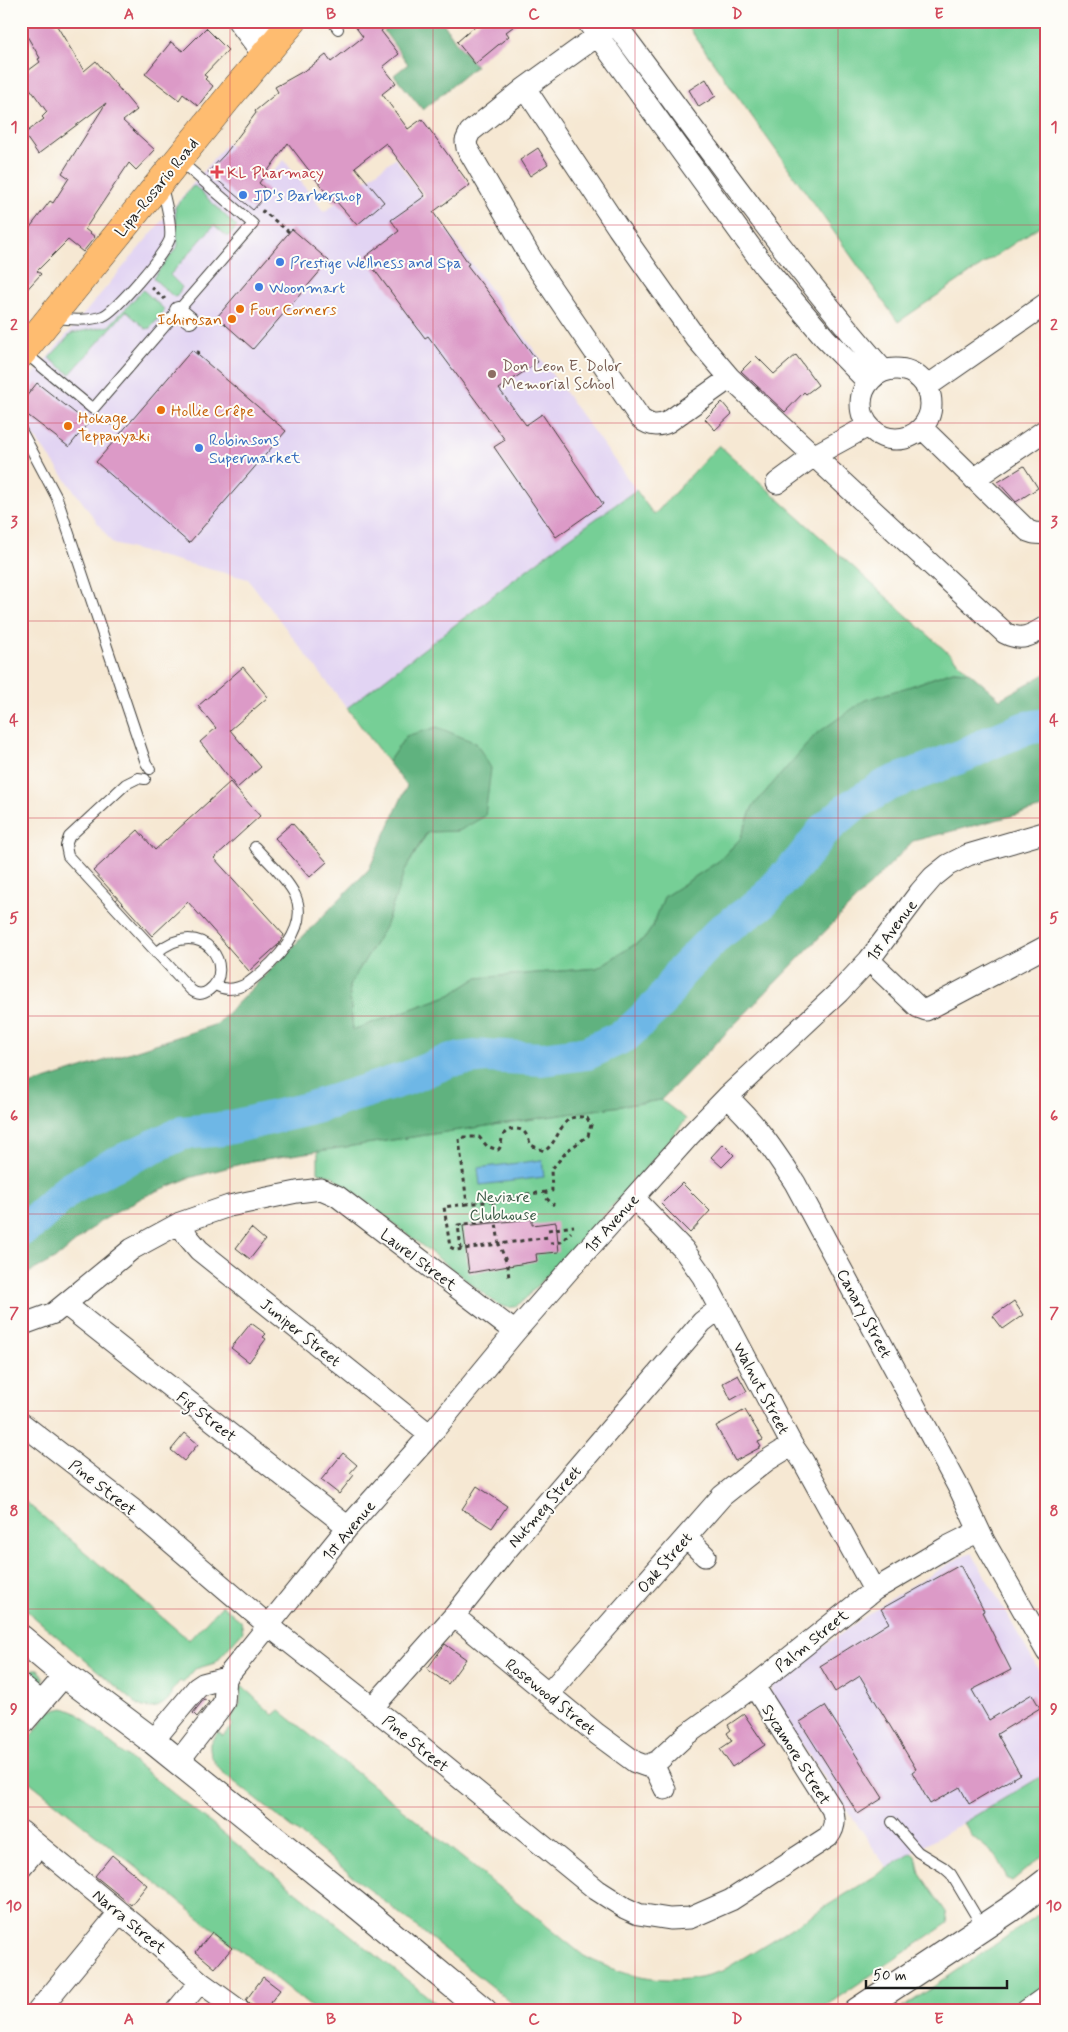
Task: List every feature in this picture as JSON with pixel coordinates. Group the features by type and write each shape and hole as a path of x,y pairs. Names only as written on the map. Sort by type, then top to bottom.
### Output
{"main road":[{"name":"Lipa-Rosario Road","path":"22,353 178,160 266,40 293,21"}],"street":[{"path":"238,21 266,40"},
{"path":"730,378 668,422 656,426 640,418 534,263 467,148 466,140 470,132 525,88 592,28 614,22 786,253 836,316 876,376"},
{"path":"592,28 765,267 825,338 876,376"},
{"path":"525,88 618,228 695,337 730,378 1005,633 1018,638 1024,638 1047,626"},
{"path":"926,387 1047,304"},
{"path":"894,369 913,373 921,379 926,387 931,404 930,413 922,428 904,439 894,440 884,438 868,426 861,409 863,390 876,376 894,369"},
{"path":"777,483 815,455 868,426"},
{"path":"922,428 1028,531 1034,534 1047,534"},
{"path":"974,478 1047,429"},
{"name":"1st Avenue","path":"226,1678 348,1527 430,1435 514,1332 689,1136 727,1097 839,992 869,960 933,877 948,865 968,855 1047,832"},
{"path":"869,960 918,1008 926,1010 1047,946"},
{"name":"Canary Street","path":"727,1097 771,1145 795,1182 961,1492 982,1536 1047,1652"},
{"name":"Laurel Street","path":"180,1223 229,1206 321,1189 337,1196 514,1332"},
{"name":"Walnut Street","path":"634,1198 684,1250 703,1277 792,1445 803,1461 874,1590"},
{"path":"21,1325 54,1313 132,1249 180,1223"},
{"name":"Juniper Street","path":"180,1223 188,1237 206,1256 430,1435"},
{"name":"Fig Street","path":"66,1305 348,1527"},
{"name":"Nutmeg Street","path":"372,1708 454,1616 504,1553 702,1322 720,1308"},
{"name":"Pine Street","path":"21,1423 131,1508 269,1626 597,1890 624,1908 645,1916 670,1920 690,1918 716,1907 758,1883 828,1837 833,1831 835,1824"},
{"name":"Oak Street","path":"548,1694 708,1511 733,1487 766,1461 792,1445"},
{"name":"Palm Street","path":"653,1764 686,1735 754,1686 874,1590 947,1547 982,1536"},
{"path":"686,1537 705,1556"},
{"name":"Rosewood Street","path":"454,1616 634,1762 646,1766 653,1764"},
{"path":"24,1648 65,1675 153,1741 359,1907 484,2011"},
{"path":"21,1726 65,1675"},
{"path":"153,1741 198,1688 203,1684 226,1678 224,1702 178,1762"},
{"path":"21,1686 41,1702"},
{"name":"Sycamore Street","path":"754,1686 832,1809 835,1824"},
{"path":"653,1764 665,1789"},
{"name":"Narra Street","path":"21,1831 200,1982 240,2011"},
{"path":"21,1867 38,1846"},
{"path":"857,2011 983,1927 1047,1881"},
{"path":"38,2011 119,1913"},
{"path":"176,2011 200,1982"},
{"path":"1026,2011 1047,1996"}],"lane":[{"path":"22,353 93,409 184,315 253,224 178,160"},
{"path":"50,318 91,319 104,316 117,306 163,252 170,237 161,181"},
{"path":"21,430 57,498 147,774 126,784 69,837 66,846 68,856 156,953 196,993 204,993 216,985 219,980 219,966 213,951 200,940 193,938 178,940 166,945 156,953"},
{"path":"216,985 226,990 248,983 288,944 296,930 299,914 296,896 288,884 255,847"},
{"path":"892,1822 918,1852 951,1874 983,1927"}],"path":[{"path":"253,224 264,211 290,232"},
{"path":"141,278 184,315"},
{"path":"93,409 121,432"},
{"path":"467,1204 460,1139 464,1137 479,1137 488,1146 498,1150 506,1131 518,1129 527,1135 530,1145 544,1150 554,1140 564,1124 574,1118 587,1118 591,1125 590,1133 568,1150 556,1164 550,1176 552,1191 511,1196 511,1199 444,1207 448,1243 453,1250 549,1237"},
{"path":"546,1192 546,1198 554,1205"},
{"path":"493,1201 499,1244 508,1266 509,1280"},
{"path":"461,1250 458,1225 496,1220"},
{"path":"548,1230 574,1226"},
{"path":"550,1243 563,1240 571,1232"}],"shaded area":[{"path":"227,143 269,175 284,160 324,212 395,158 636,490 551,551 347,708 248,579 113,544 21,418 21,389"},
{"path":"972,1553 1047,1685 1047,1773 887,1868 792,1730 771,1695 771,1689 777,1679 893,1597 966,1554"}],"green space":[{"path":"393,21 442,21 455,41 476,66 423,110 394,75 408,64 384,31 394,23"},
{"path":"684,21 1047,21 1047,221 898,322"},
{"path":"195,186 237,227 228,237 214,225 170,275 182,287 177,296 174,297 153,278 178,246 175,207"},
{"path":"143,290 164,309 164,312 150,328 146,329 126,311 70,374 49,358 72,333 109,326"},
{"path":"719,445 969,672 953,671 911,686 753,806 740,839 719,861 664,897 653,926 645,938 597,968 477,978 450,995 353,1030 349,986 385,927 405,870 428,832 459,831 406,736 388,762 347,708 551,551 636,490 654,515"},
{"path":"953,671 969,672 1000,699 1047,673 1047,807 913,841 661,1100 252,1161 189,1178 143,1197 98,1223 58,1257 21,1277 21,1091 26,1086 217,1024 369,869 407,786 388,762 406,736 437,727 476,743 491,768 485,816 459,831 427,832 405,870 385,927 349,986 353,1030 450,995 477,978 597,968 645,938 653,926 664,897 719,861 740,839 753,806 816,734 865,700"},
{"name":"Neviare Clubhouse","path":"661,1100 686,1119 648,1166 587,1233 525,1299 512,1307 497,1304 334,1177 318,1172 318,1151"},
{"path":"21,1498 189,1640 222,1605 241,1621 243,1631 215,1663 195,1669 183,1683 180,1681 171,1692 173,1694 162,1705 148,1708 138,1705 21,1606"},
{"path":"34,1669 38,1669 43,1676 43,1682 38,1689 24,1676"},
{"path":"242,1686 273,1715 279,1710 584,1956 618,1971 635,1976 668,1980 686,1979 722,1971 912,1853 916,1856 920,1874 946,1912 948,1923 818,2011 522,2011 222,1772 213,1759 210,1743 218,1732 223,1736 233,1725 229,1721 240,1705"},
{"path":"64,1708 79,1714 105,1739 446,2011 316,2011 21,1775 21,1745 36,1730 50,1711"},
{"path":"1047,1773 1047,1852 1012,1881 1008,1879 995,1855 972,1836 963,1823"},
{"path":"1047,1909 1047,1985 1010,2011 898,2011"}],"water":[{"path":"542,1160 544,1177 480,1185 478,1168"}],"building":[{"path":"21,21 54,21 84,71 96,61 137,110 123,121 155,150 136,170 129,163 85,229 95,237 83,252 68,240 37,271 41,274 21,296 21,224 28,230 50,201 53,203 69,178 62,173 106,103 38,154 24,134 44,119 42,117 47,112 21,76 40,62 38,59 40,58 21,26"},
{"path":"351,21 393,21 381,31 399,54 383,67 396,83 382,94 408,129 422,119 470,185 433,212 469,264 467,265 538,362 499,389 526,425 542,414 603,504 556,537 494,447 505,440 428,336 425,338 365,257 399,231 391,220 425,196 386,143 355,167 384,202 357,225 336,201 334,203 288,143 259,183 269,192 253,210 208,172 225,154 256,113 255,111 278,92 275,87 309,68 326,55 331,62 363,37"},
{"path":"481,21 521,21 506,32 509,36 475,64 457,42"},
{"path":"206,28 228,50 204,75 207,77 205,79 213,86 198,106 183,94 179,100 145,74 171,42 183,51"},
{"path":"706,79 716,96 699,107 689,90"},
{"path":"538,148 548,164 530,176 520,160"},
{"path":"292,229 329,261 253,349 217,317"},
{"path":"192,350 286,431 189,543 96,462"},
{"path":"796,355 818,385 806,394 804,392 785,412 741,371 756,356 774,374"},
{"path":"37,383 88,423 69,447 21,410 21,403"},
{"path":"722,402 732,414 715,430 705,419"},
{"path":"1024,466 1038,488 1016,502 998,482"},
{"path":"243,667 268,697 230,730 261,767 237,788 200,742 216,728 198,706"},
{"path":"230,782 260,816 214,858 284,935 279,944 249,971 188,902 152,936 93,871 138,830 155,850"},
{"path":"292,823 327,862 310,877 275,838"},
{"path":"723,1144 734,1155 722,1167 711,1157"},
{"path":"682,1183 710,1211 690,1233 661,1204"},
{"path":"532,1219 532,1225 556,1222 559,1252 536,1254 537,1261 469,1273 463,1226"},
{"path":"251,1228 265,1240 250,1259 236,1248"},
{"path":"1014,1301 1023,1315 1003,1329 993,1316"},
{"path":"251,1323 266,1334 263,1337 266,1339 249,1362 231,1348"},
{"path":"738,1375 747,1391 731,1400 723,1383"},
{"path":"745,1410 763,1440 758,1442 761,1447 735,1461 716,1426"},
{"path":"185,1433 198,1444 184,1461 171,1450"},
{"path":"343,1453 357,1465 350,1473 354,1475 339,1494 321,1480"},
{"path":"477,1486 507,1506 492,1528 462,1509"},
{"path":"960,1565 1011,1670 972,1690 989,1720 1032,1694 1040,1708 997,1734 1020,1774 969,1804 960,1787 930,1804 912,1772 916,1769 860,1676 835,1692 820,1666 889,1623 881,1609"},
{"path":"445,1644 466,1659 448,1684 427,1669"},
{"path":"204,1699 209,1702 197,1717 193,1713"},
{"path":"825,1706 883,1798 858,1814 800,1722"},
{"path":"744,1714 765,1745 732,1767 720,1749 732,1741 727,1733 731,1730 728,1725"},
{"path":"112,1855 147,1885 131,1905 95,1876"},
{"path":"212,1932 232,1948 215,1968 196,1952"},
{"path":"263,1977 280,1990 264,2011 257,2011 246,2000"}],"waterway":[{"path":"21,1230 32,1223 68,1190 107,1168 182,1133 223,1129 308,1109 405,1079 451,1060 486,1056 542,1059 587,1053 626,1035 661,1002 679,974 719,933 760,904 801,860 824,830 852,806 887,785 965,755 1026,728 1047,725"}],"place":[{"name":"KL Pharmacy","path":"217,172"},
{"name":"JD's Barbershop","path":"243,195"},
{"name":"Prestige Wellness and Spa","path":"280,262"},
{"name":"Woonmart","path":"259,287"},
{"name":"Four Corners","path":"240,309"},
{"name":"Ichirosan","path":"232,319"},
{"name":"Don Leon E. Dolor Memorial School","path":"492,374"},
{"name":"Hollie Crêpe","path":"161,410"},
{"name":"Hokage Teppanyaki","path":"68,426"},
{"name":"Robinsons Supermarket","path":"199,448"}]}
